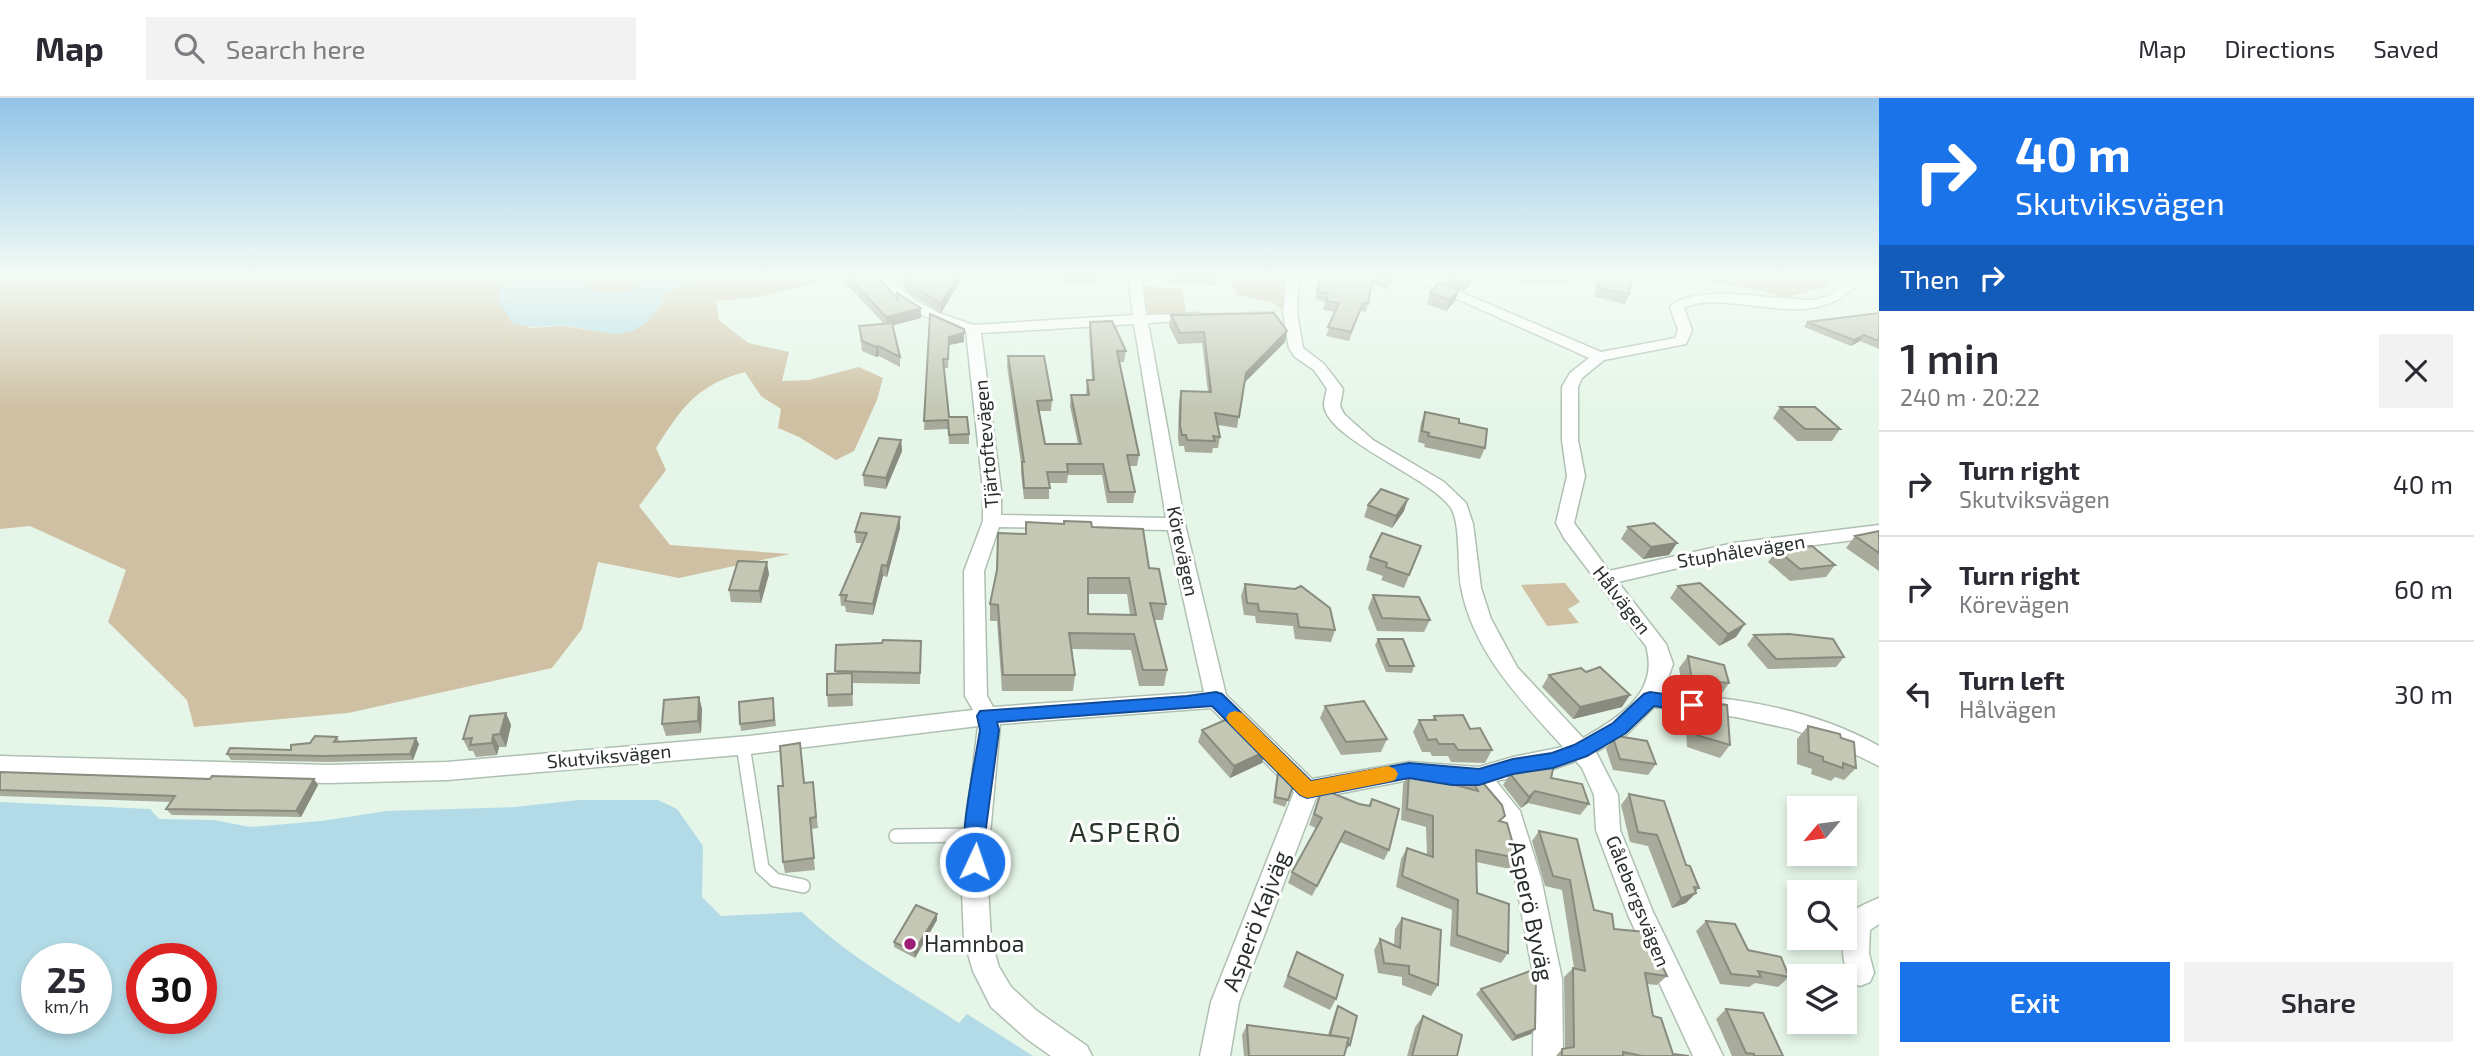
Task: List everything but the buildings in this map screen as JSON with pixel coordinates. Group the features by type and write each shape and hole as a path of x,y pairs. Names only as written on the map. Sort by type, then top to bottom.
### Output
{"street":[{"path":"948,321 973,329 1111,321"},
{"name":"Körevägen","path":"1139,321 1176,524 1216,699"},
{"name":"Gålebergsvägen","path":"1286,321 1296,348 1319,367 1335,389 1336,397 1332,407 1337,416 1367,443 1438,486 1460,507 1475,604 1486,630 1512,677 1591,762 1606,795 1608,830 1641,915 1708,1056"},
{"path":"1515,321 1599,357 1681,341 1685,330 1682,321"},
{"name":"Tjärtoftevägen","path":"973,329 989,463 992,521 974,571 976,696 987,716 990,730 975,835 977,938 991,980 1007,1004 1077,1056"},
{"name":"Hålvägen","path":"1307,789 1409,771 1452,777 1479,777 1513,766 1553,760 1580,750 1619,728 1650,698 1662,664 1661,654 1630,608 1570,534 1565,523 1576,476 1570,440 1570,387 1575,376 1599,357"},
{"path":"992,521 1176,524"},
{"name":"Stuphålevägen","path":"1605,578 1734,549 1879,531"},
{"path":"1650,698 1734,709 1784,719 1828,733 1879,757"},
{"path":"1216,699 1307,789"},
{"name":"Skutviksvägen","path":"0,765 287,774 447,771 743,745 987,716 1216,699"},
{"name":"Asperö Byväg","path":"1479,777 1508,811 1528,878 1548,979 1548,1056"},
{"name":"Asperö Kajväg","path":"1214,1056 1225,1002 1307,789"},
{"path":"1860,973 1855,953 1857,924 1879,910"}],"lane":[{"path":"743,745 762,868 769,878 782,884 803,886"},
{"path":"896,836 975,835"}],"shaded area":[{"path":"0,321 525,321 528,328 563,326 617,334 637,321 720,321 748,343 789,352 782,381 809,380 859,367 883,378 877,400 854,451 836,460 799,437 778,428 781,409 761,396 745,372 714,384 692,400 656,448 666,470 639,506 670,545 790,554 679,578 598,562 582,629 552,668 348,713 194,727 187,700 108,622 126,570 30,526 0,529"},
{"path":"1565,583 1580,602 1568,609 1579,623 1547,626 1521,585"}],"water":[{"path":"511,321 648,321 633,330 616,334 568,326 513,324"},
{"path":"579,800 658,800 677,809 703,846 702,897 721,916 802,912 858,958 959,1023 967,1014 1033,1056 0,1056 0,802 150,809 159,819 214,820 250,827 321,821 387,811 515,807"}],"slow traffic":[{"path":"1235,718 1307,789 1388,774"}],"place":[{"name":"Hamnboa","path":"910,944"}],"district":[{"name":"ASPERÖ","path":"1126,832"}],"route":[{"path":"975,862 975,835 990,730 987,716 1216,699 1307,789 1409,771 1452,777 1479,777 1513,766 1553,760 1580,750 1634,717 1650,698 1692,705"}]}
